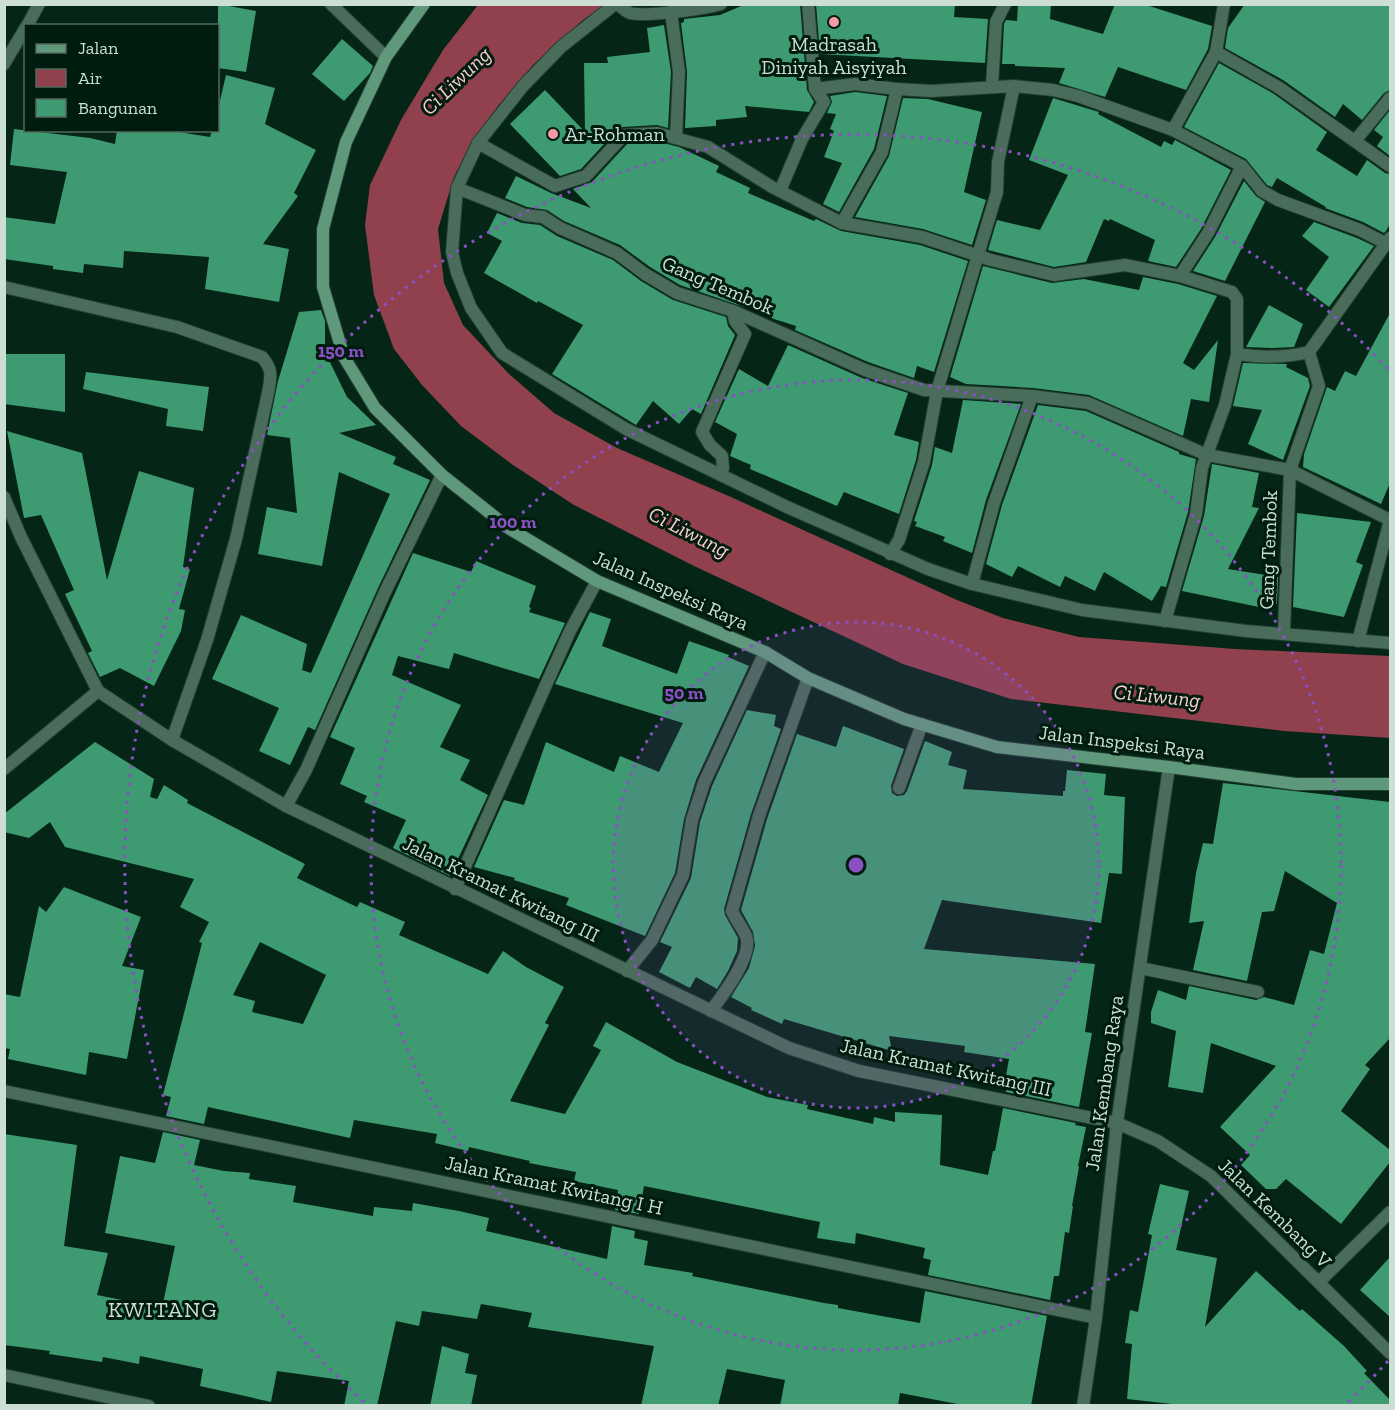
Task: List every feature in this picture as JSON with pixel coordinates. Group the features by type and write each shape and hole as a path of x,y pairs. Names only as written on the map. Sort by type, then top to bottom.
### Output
{"street":[{"path":"27,24 39,4"},
{"path":"331,4 386,57"},
{"name":"Jalan Inspeksi Raya","path":"424,4 386,57 346,142 323,229 323,287 344,357 375,408 442,475 510,529 597,581 765,652 808,678 904,719 997,747 1169,766 1296,784 1390,784"},
{"path":"721,4 671,12 635,14 627,12 616,4 561,47 523,86 478,143 458,188 452,252 457,273 471,309 502,353 626,429 890,554 972,584 1082,610 1246,631 1284,632 1390,643"},
{"path":"780,191 802,139 824,102 815,89 808,4"},
{"path":"992,86 996,22 1005,4"},
{"path":"1173,130 1216,52 1224,4"},
{"path":"671,12 679,72 676,138"},
{"path":"4,64 24,29"},
{"path":"1216,52 1278,87 1390,166"},
{"path":"815,89 855,84 931,91 1014,86 1053,90 1078,96 1173,130 1242,166 1262,191 1278,200 1388,240 1309,352 1286,357 1256,357 1237,354"},
{"path":"890,554 898,540 924,462 937,391 997,192 998,162 1014,86"},
{"path":"842,223 882,152 897,89"},
{"path":"1355,141 1390,98"},
{"path":"478,143 555,186 586,176 624,135 657,133 708,147 780,191 842,223 922,237 1054,275 1125,265 1180,276 1232,292 1237,299 1238,309 1237,354 1225,405 1202,468 1196,514 1165,621"},
{"path":"1180,276 1208,232 1242,166"},
{"name":"Gang Tembok","path":"458,188 525,215 543,217 560,228 617,253 645,274 677,293 733,311 865,370 924,390 1032,396 1089,403 1207,455 1290,470 1390,520 1358,641"},
{"path":"4,287 177,327 262,357 269,365 271,373 268,393 236,539 207,640 172,740"},
{"path":"721,475 722,456 702,432 745,334 735,321 733,311"},
{"name":"Gang Tembok","path":"1284,632 1290,470 1319,386 1309,352"},
{"path":"972,584 994,503 1032,396"},
{"path":"286,806 306,770 385,592 442,475"},
{"name":"Jalan Kramat Kwitang III","path":"4,497 21,537 98,691 172,740 286,806 789,1048 859,1071 1117,1123"},
{"path":"455,889 570,631 597,581"},
{"path":"627,971 652,940 683,875 692,820 704,783 765,652"},
{"path":"711,1011 740,970 747,941 732,911 759,816 808,678"},
{"path":"4,769 98,691"},
{"path":"899,788 922,724"},
{"name":"Jalan Kembang Raya","path":"1083,1406 1096,1318 1117,1123 1169,766"},
{"path":"1140,968 1258,992"},
{"name":"Jalan Kramat Kwitang I H","path":"4,1090 1096,1318"},
{"name":"Jalan Kembang V","path":"1117,1123 1158,1141 1211,1176 1390,1353"},
{"path":"1319,1282 1390,1212"},
{"path":"4,1375 149,1406"}],"water":[{"name":"Ci Liwung","path":"478,5 605,5 583,20 533,65 498,106 473,140 454,177 438,229 444,283 463,325 509,374 554,413 617,448 957,600 1003,618 1079,637 1235,649 1390,656 1390,738 1284,731 1011,699 903,664 694,566 574,505 513,465 461,426 422,385 394,349 374,295 365,225 370,185 401,120 443,50"}],"building":[{"path":"218,4 256,11 246,72 219,68"},
{"path":"746,4 800,4 807,90 814,102 809,112 745,106 747,117 716,120 716,126 685,128 687,72 681,23 684,19 720,15"},
{"path":"816,4 955,4 954,17 988,19 985,63 820,54"},
{"path":"1018,4 1051,4 1050,19 1103,34 1115,4 1143,4 1212,26 1208,49 1186,90 1118,67 1105,97 1059,83 1065,68 1002,64 1004,24 1006,20 1017,21"},
{"path":"1245,4 1390,4 1390,90 1384,93 1362,120 1343,104 1335,117 1283,80 1225,48 1228,28"},
{"path":"664,25 671,72 668,128 657,125 618,129 581,169 560,176 510,124 545,90 585,132 584,63 608,63 607,57 650,52 647,28"},
{"path":"342,39 373,66 370,73 344,101 312,74"},
{"path":"1219,63 1274,94 1327,132 1316,150 1357,176 1367,160 1390,174 1390,224 1384,233 1363,222 1325,208 1277,178 1272,187 1267,185 1246,159 1184,127"},
{"path":"226,75 275,88 265,124 316,150 294,193 298,196 263,244 289,249 279,302 205,289 209,257 124,251 123,268 84,264 83,273 4,259 4,217 55,224 67,172 10,165 14,129 24,132 90,138 115,144 117,132 179,132 210,137 211,132 219,132 219,105"},
{"path":"855,92 887,96 874,149 839,212 823,204 842,163 824,157 834,131 830,129 836,114 827,113 832,102 830,96"},
{"path":"903,98 928,99 982,112 964,192 986,200 972,245 923,229 855,217 889,156"},
{"path":"1053,98 1099,112 1098,114 1161,147 1164,141 1172,145 1175,140 1231,170 1201,229 1176,267 1148,261 1155,240 1110,219 1109,221 1104,219 1086,262 1054,267 988,250 997,220 1040,230 1068,175 1029,160"},
{"path":"1390,110 1390,156 1377,146 1383,137 1374,130"},
{"path":"656,141 679,147 719,166 716,172 750,188 748,193 814,221 816,219 841,231 920,245 968,261 934,372 917,366 914,378 868,362 795,330 796,326 774,319 748,306 747,308 680,285 620,245 564,221 547,210 527,207 505,198 516,176 551,193 591,208 573,189 592,182 628,143"},
{"path":"1244,181 1256,196 1265,202 1225,281 1193,271 1215,237"},
{"path":"497,213 522,223 540,225 557,236 613,260 641,281 673,300 726,317 728,326 735,335 701,414 692,409 679,424 653,401 636,425 552,374 583,325 538,301 537,303 484,273 502,241 487,233"},
{"path":"1314,222 1374,246 1329,307 1306,290 1329,257 1302,236"},
{"path":"983,266 1052,283 1084,279 1139,290 1143,277 1178,284 1217,296 1183,363 1194,370 1218,340 1209,402 1191,399 1183,436 1089,395 1033,388 966,384 950,377"},
{"path":"1269,305 1303,324 1294,347 1246,347"},
{"path":"321,310 325,321 325,352 347,397 376,425 339,433 396,457 393,464 430,480 378,588 315,730 308,727 290,765 259,751 279,708 212,679 241,615 307,644 302,670 311,673 390,494 339,472 322,566 258,554 267,507 297,513 290,438 267,435 278,381 299,312"},
{"path":"1390,313 1390,483 1381,504 1303,467 1304,454 1327,387 1335,391 1345,371 1356,376"},
{"path":"788,345 862,378 908,393 894,435 919,442 916,460 899,514 844,492 837,506 750,469 751,465 730,456 737,434 715,422 739,369 768,386"},
{"path":"4,354 65,354 65,412 4,404"},
{"path":"1243,363 1287,364 1286,367 1308,378 1310,386 1283,460 1248,444 1262,410 1233,406"},
{"path":"86,372 209,387 203,431 166,426 168,409 83,389"},
{"path":"963,400 1021,404 986,500 972,553 943,541 945,537 915,526 917,522 914,521 932,465 935,447 952,453"},
{"path":"1038,405 1086,411 1179,452 1179,454 1196,459 1188,512 1166,587 1161,586 1152,601 1104,572 1095,591 1065,576 1060,587 1018,566 1012,577 986,564 1002,505"},
{"path":"7,431 82,453 107,580 139,471 194,488 183,567 190,569 179,609 185,610 181,631 154,686 120,668 100,677 88,653 92,651 65,594 74,590 41,515 24,518"},
{"path":"1212,464 1259,473 1252,507 1259,508 1228,569 1278,577 1277,604 1274,604 1273,610 1182,591 1204,516"},
{"path":"1297,513 1371,522 1356,562 1363,565 1344,617 1293,607"},
{"path":"413,553 471,572 476,561 536,586 529,612 565,623 539,679 454,653 449,669 398,656 392,675 461,705 440,747 470,760 460,780 488,795 450,876 393,848 406,820 364,802 367,796 340,784 355,748 330,737"},
{"path":"590,612 611,619 602,646 677,674 689,641 729,655 728,657 749,666 696,780 684,819 675,873 645,936 566,905 569,898 514,880 515,878 474,867 504,800 524,805 546,742 614,772 620,756 659,772 683,723 555,684"},
{"path":"747,710 776,715 774,726 781,729 751,814 724,909 738,938 737,951 717,989 696,977 690,988 659,972 672,947 660,942 691,878 700,822 712,786"},
{"path":"843,726 904,749 891,786 892,793 897,796 904,795 907,791 925,741 952,752 948,765 967,770 963,789 1063,796 1067,770 1106,774 1104,795 1125,797 1122,874 1109,873 1101,923 942,900 924,949 1095,964 1085,1032 1092,1033 1079,1107 1006,1092 1008,1082 1005,1081 1009,1059 964,1052 965,1046 889,1036 892,1051 784,1019 782,1024 751,1010 752,1008 731,997 749,968 755,946 753,932 741,910 767,819 797,734 836,747"},
{"path":"95,742 154,779 150,797 157,799 164,785 188,800 187,803 305,864 297,878 357,907 360,902 405,922 399,935 488,974 503,951 526,967 564,987 545,1023 549,1025 510,1101 565,1114 601,1050 593,1046 606,1022 677,1062 767,1097 808,1105 807,1109 873,1124 874,1117 895,1122 895,1112 942,1115 940,1165 988,1175 1003,1108 1086,1127 1069,1233 1065,1232 1059,1276 1054,1276 1050,1300 928,1275 931,1260 923,1258 925,1248 856,1233 855,1244 817,1238 820,1222 644,1186 639,1214 615,1210 618,1190 574,1181 576,1172 529,1163 530,1161 469,1147 468,1151 435,1143 437,1134 354,1120 350,1138 208,1107 204,1124 166,1116 171,1097 163,1095 202,943 199,942 209,922 180,907 194,879 65,847 50,822 29,838 4,832 4,814","holes":["260,942 326,975 303,1024 252,1012 255,1001 233,995"]},
{"path":"1223,783 1390,802 1390,1038 1365,1065 1370,1069 1341,1111 1390,1150 1390,1162 1341,1224 1286,1179 1276,1189 1266,1189 1241,1165 1250,1155 1220,1127 1276,1066 1211,1043 1203,1093 1168,1087 1176,1031 1151,1023 1151,1012 1158,990 1186,1000 1189,986 1256,1000 1264,997 1294,1005 1310,950 1324,954 1337,903 1285,871 1274,911 1262,912 1247,981 1193,970 1204,921 1189,923 1196,873 1203,843 1213,844"},
{"path":"64,887 141,917 122,966 144,970 127,1059 89,1052 86,1075 8,1059 10,1049 4,1048 4,994 20,997 39,906 46,912"},
{"path":"163,1132 200,1140 194,1165 250,1173 249,1179 296,1186 293,1202 373,1216 374,1207 412,1211 413,1203 459,1211 489,1218 486,1231 607,1259 612,1226 635,1231 634,1238 648,1241 644,1265 693,1273 692,1276 838,1305 838,1308 920,1323 925,1291 1047,1316 1031,1406 968,1406 900,1393 898,1406 780,1406 785,1380 727,1369 718,1406 641,1406 654,1346 528,1327 532,1313 481,1304 477,1319 422,1311 419,1326 396,1321 377,1406 344,1406 349,1381 277,1371 271,1402 200,1386 203,1369 140,1356 139,1364 103,1357 102,1362 49,1354 50,1351 4,1345 4,1134 77,1145 64,1246 108,1253 97,1295 162,1308 175,1246 105,1233 120,1156 155,1163"},
{"path":"1160,1184 1189,1191 1176,1250 1217,1258 1205,1327 1256,1271 1300,1311 1302,1309 1344,1346 1367,1371 1364,1373 1390,1400 1390,1406 1190,1406 1127,1399 1132,1344 1125,1343 1130,1310 1138,1312 1152,1235 1148,1234"},
{"path":"1390,1257 1390,1317 1360,1290"},
{"path":"442,1346 469,1354 465,1373 477,1375 471,1406 430,1406"}],"place":[{"name":"Madrasah Diniyah Aisyiyah","path":"834,22"},
{"name":"Ar-Rohman","path":"553,134"}],"district":[{"name":"KWITANG","path":"163,1309"}]}
